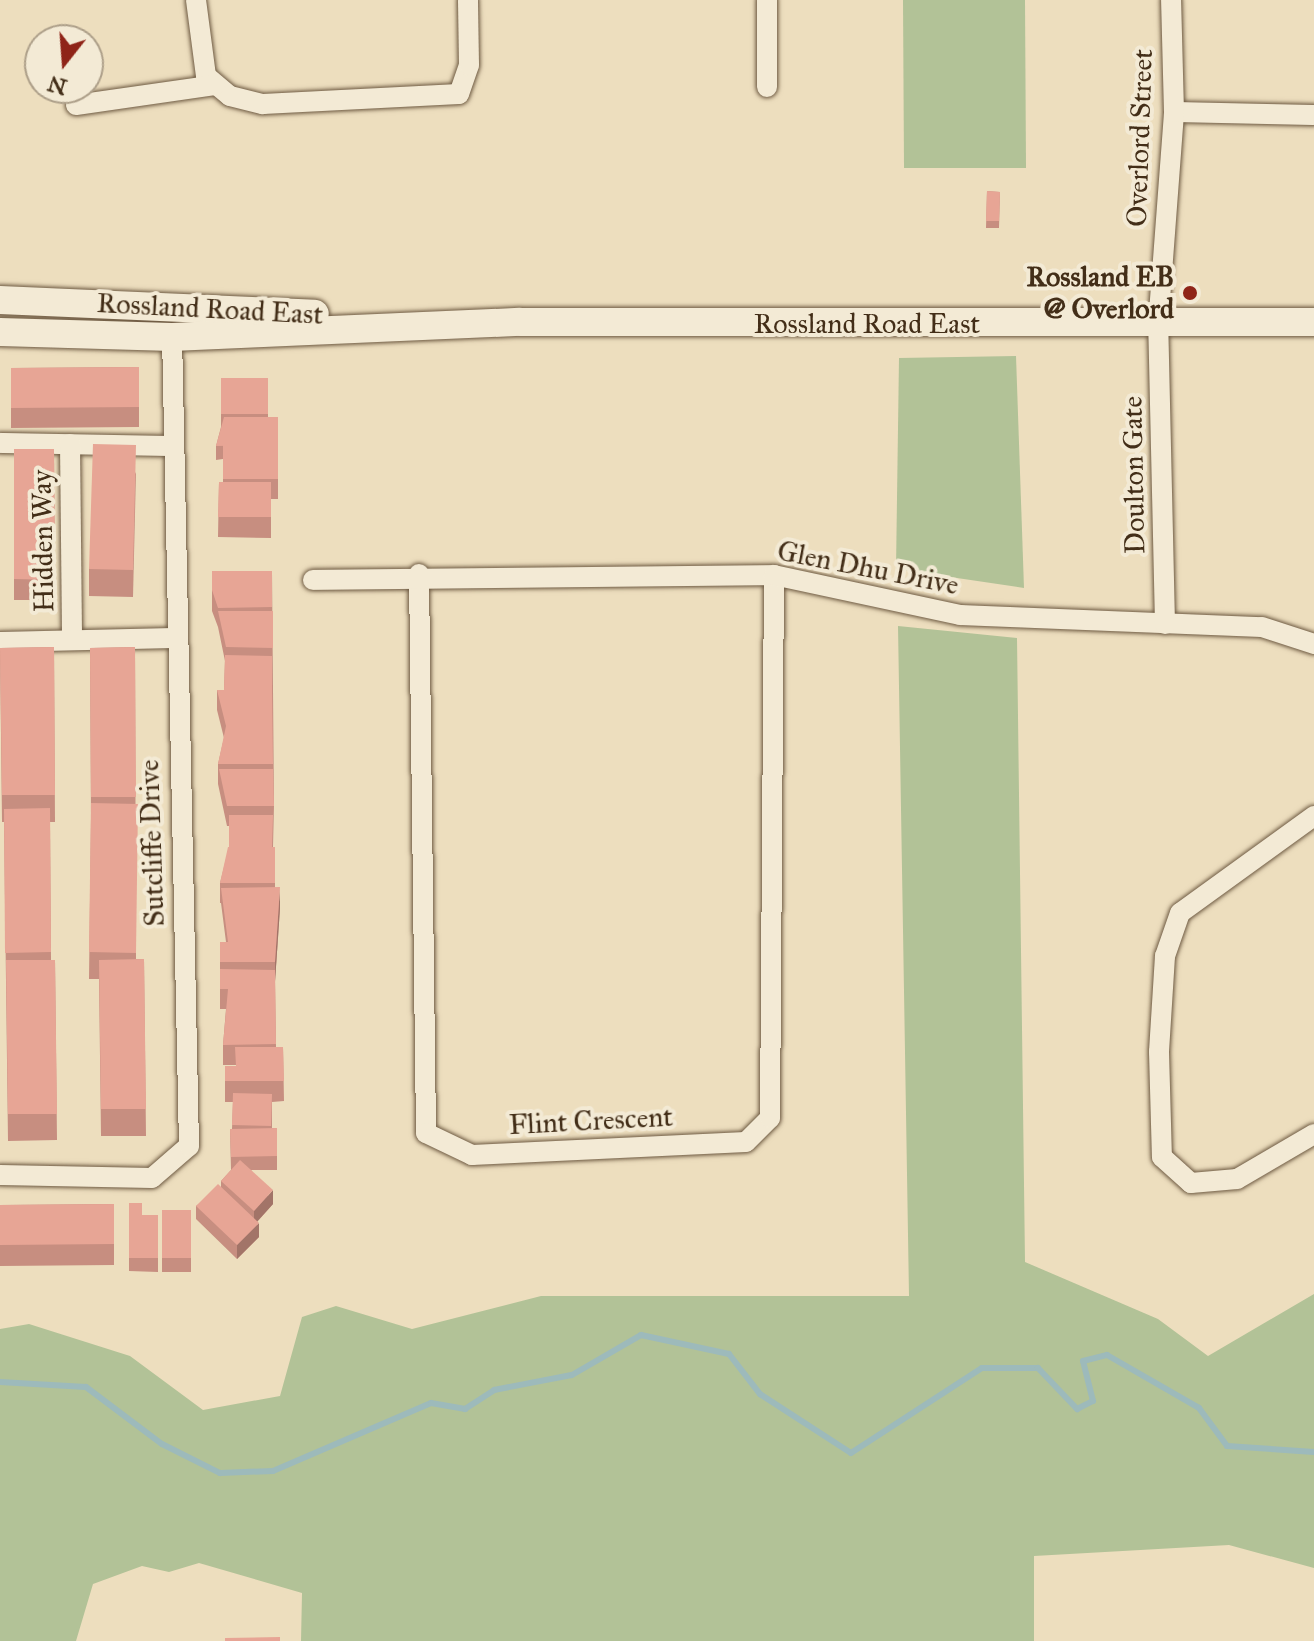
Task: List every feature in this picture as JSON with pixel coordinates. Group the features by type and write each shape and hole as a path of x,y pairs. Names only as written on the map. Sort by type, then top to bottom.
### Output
{"main road":[{"name":"Rossland Road East","path":"0,300 419,323 1158,326 1314,322"},
{"name":"Rossland Road East","path":"0,332 172,337 419,323"}],"street":[{"path":"196,0 196,31 206,76 215,85 263,104 459,94 469,65 468,0"},
{"path":"767,0 767,87"},
{"name":"Overlord Street","path":"1158,326 1174,112 1171,0"},
{"path":"76,105 215,85"},
{"path":"1174,112 1314,115"},
{"name":"Doulton Gate","path":"1158,326 1165,624"},
{"name":"Sutcliffe Drive","path":"0,1175 152,1178 189,1146 174,638 172,337"},
{"path":"0,443 173,446"},
{"name":"Hidden Way","path":"70,444 72,636"},
{"name":"Glen Dhu Drive","path":"313,580 419,574 774,575 996,620 1262,627 1314,644"},
{"name":"Flint Crescent","path":"419,574 426,1133 472,1155 746,1142 770,1118 774,575"},
{"path":"0,642 72,636 174,638"},
{"path":"1314,816 1180,913 1165,956 1159,1052 1162,1157 1191,1183 1237,1179 1314,1134"}],"green space":[{"path":"903,0 1025,0 1026,168 904,168"},
{"path":"1016,356 1024,588 896,569 899,358"},
{"path":"898,626 1017,638 1025,1262 1158,1319 1208,1356 1314,1294 1314,1568 1229,1545 1034,1556 1034,1641 301,1641 302,1593 199,1563 169,1572 142,1566 93,1584 76,1641 0,1641 0,1329 29,1324 130,1356 203,1410 280,1396 302,1317 336,1306 412,1329 541,1296 909,1296"}],"building":[{"path":"987,191 1000,192 999,221 986,221"},
{"path":"139,367 139,407 11,408 11,368"},
{"path":"221,378 268,378 268,414 221,414"},
{"path":"224,417 278,417 278,445 216,446"},
{"path":"93,444 136,445 133,570 89,569"},
{"path":"223,445 278,445 278,479 223,479"},
{"path":"14,449 54,449 55,580 14,579"},
{"path":"219,482 271,482 271,517 218,517"},
{"path":"212,571 272,571 272,607 218,608 212,590"},
{"path":"218,611 273,611 273,648 226,647"},
{"path":"54,647 55,795 2,795 0,648"},
{"path":"135,647 136,797 91,797 90,648"},
{"path":"225,655 272,656 272,690 224,690"},
{"path":"217,690 272,690 273,764 218,764 226,726"},
{"path":"219,769 273,769 274,806 227,806"},
{"path":"91,803 138,804 136,953 89,952"},
{"path":"50,808 51,952 5,953 4,809"},
{"path":"229,815 273,815 272,847 229,847"},
{"path":"228,847 275,847 275,883 220,883"},
{"path":"280,887 275,962 220,962 220,942 228,942 221,888"},
{"path":"144,959 146,1109 101,1109 99,960"},
{"path":"6,960 55,960 57,1114 8,1114"},
{"path":"220,969 275,970 276,1044 223,1045 228,989 220,989"},
{"path":"235,1047 283,1047 284,1081 225,1081 225,1066 236,1066"},
{"path":"233,1093 272,1094 271,1126 232,1125"},
{"path":"277,1128 277,1156 231,1157 230,1129"},
{"path":"240,1160 273,1190 254,1211 221,1181"},
{"path":"218,1184 259,1223 237,1245 196,1206"},
{"path":"129,1203 142,1203 142,1215 158,1215 158,1258 129,1258"},
{"path":"114,1204 114,1244 0,1245 0,1205"},
{"path":"162,1210 191,1210 191,1258 162,1258"},
{"path":"280,1637 280,1641 225,1641 225,1638"}],"waterway":[{"path":"0,1382 86,1387 162,1444 220,1473 273,1471 431,1403 465,1409 494,1390 572,1375 641,1335 729,1354 760,1394 851,1453 982,1368 1038,1368 1077,1409 1093,1401 1083,1361 1107,1355 1199,1408 1227,1446 1314,1452"}],"place":[{"name":"Rossland EB @ Overlord","path":"1190,293"}]}
